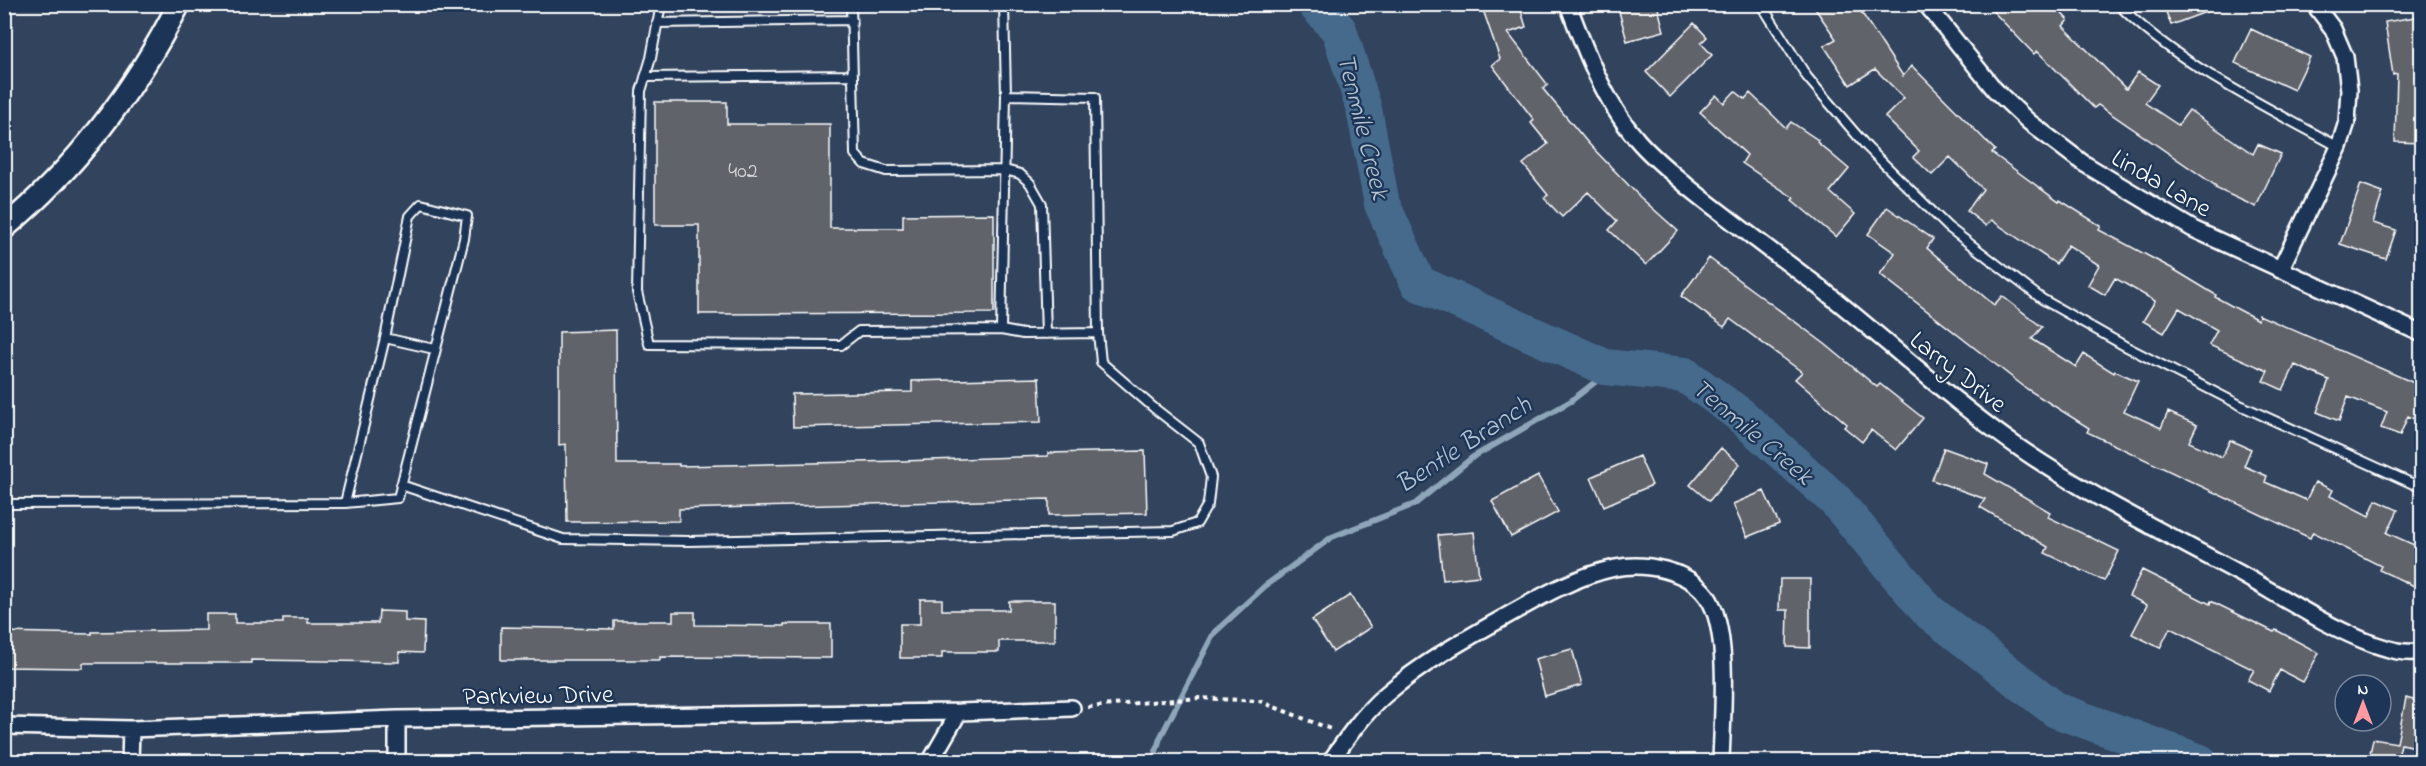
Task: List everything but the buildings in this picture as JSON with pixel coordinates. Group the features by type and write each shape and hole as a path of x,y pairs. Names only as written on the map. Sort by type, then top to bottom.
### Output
{"street":[{"path":"4,228 34,203 100,128 155,48 179,4"},
{"name":"Larry Drive","path":"1568,4 1610,98 1635,138 1675,176 1730,221 1815,284 1907,361 2020,449 2096,496 2301,609 2370,643 2394,651 2414,653 2421,651"},
{"name":"Linda Lane","path":"1926,4 1995,90 2029,122 2083,164 2193,229 2421,334"},
{"path":"2280,270 2339,147 2347,122 2349,90 2345,57 2332,29 2314,4"},
{"path":"1330,762 1383,696 1416,671 1543,595 1591,575 1617,568 1663,570 1690,580 1706,595 1718,617 1722,641 1722,762"},
{"name":"Parkview Drive","path":"4,726 130,729 397,719 959,712 1072,708"},
{"path":"930,762 959,712"},
{"path":"397,719 397,762"},
{"path":"130,729 130,762"}],"lane":[{"path":"660,4 651,58 641,91 637,292 649,344 841,345 859,331 1001,330 1023,334 1098,333"},
{"path":"851,4 855,154 864,164 885,171 1005,170 1020,174 1025,178 1042,204 1046,334"},
{"path":"1001,330 1006,95 1004,4"},
{"path":"1761,4 1807,77 1867,147 1948,227 2042,299 2126,346 2242,406 2421,488"},
{"path":"2118,4 2129,16 2203,71 2339,147"},
{"path":"657,23 852,20"},
{"path":"645,77 853,75"},
{"path":"401,485 563,539 689,541 1173,531 1197,523 1208,504 1211,477 1199,442 1154,408 1101,362 1098,333 1095,97 1006,95"},
{"path":"4,504 345,503 398,498 434,349 464,239 467,216 421,204 410,216 385,338 345,503"},
{"path":"385,338 434,349"}],"path":[{"path":"1072,708 1200,698 1259,701 1349,736"}],"waterway":[{"name":"Tenmile Creek","path":"1315,4 1339,30 1364,109 1382,204 1418,283 1605,367 1685,375 1739,414 1835,500 1928,611 2056,710 2200,762"},
{"name":"Bentle Branch","path":"1153,762 1160,738 1214,633 1265,586 1332,537 1415,504 1473,457 1571,401 1613,368"}]}
